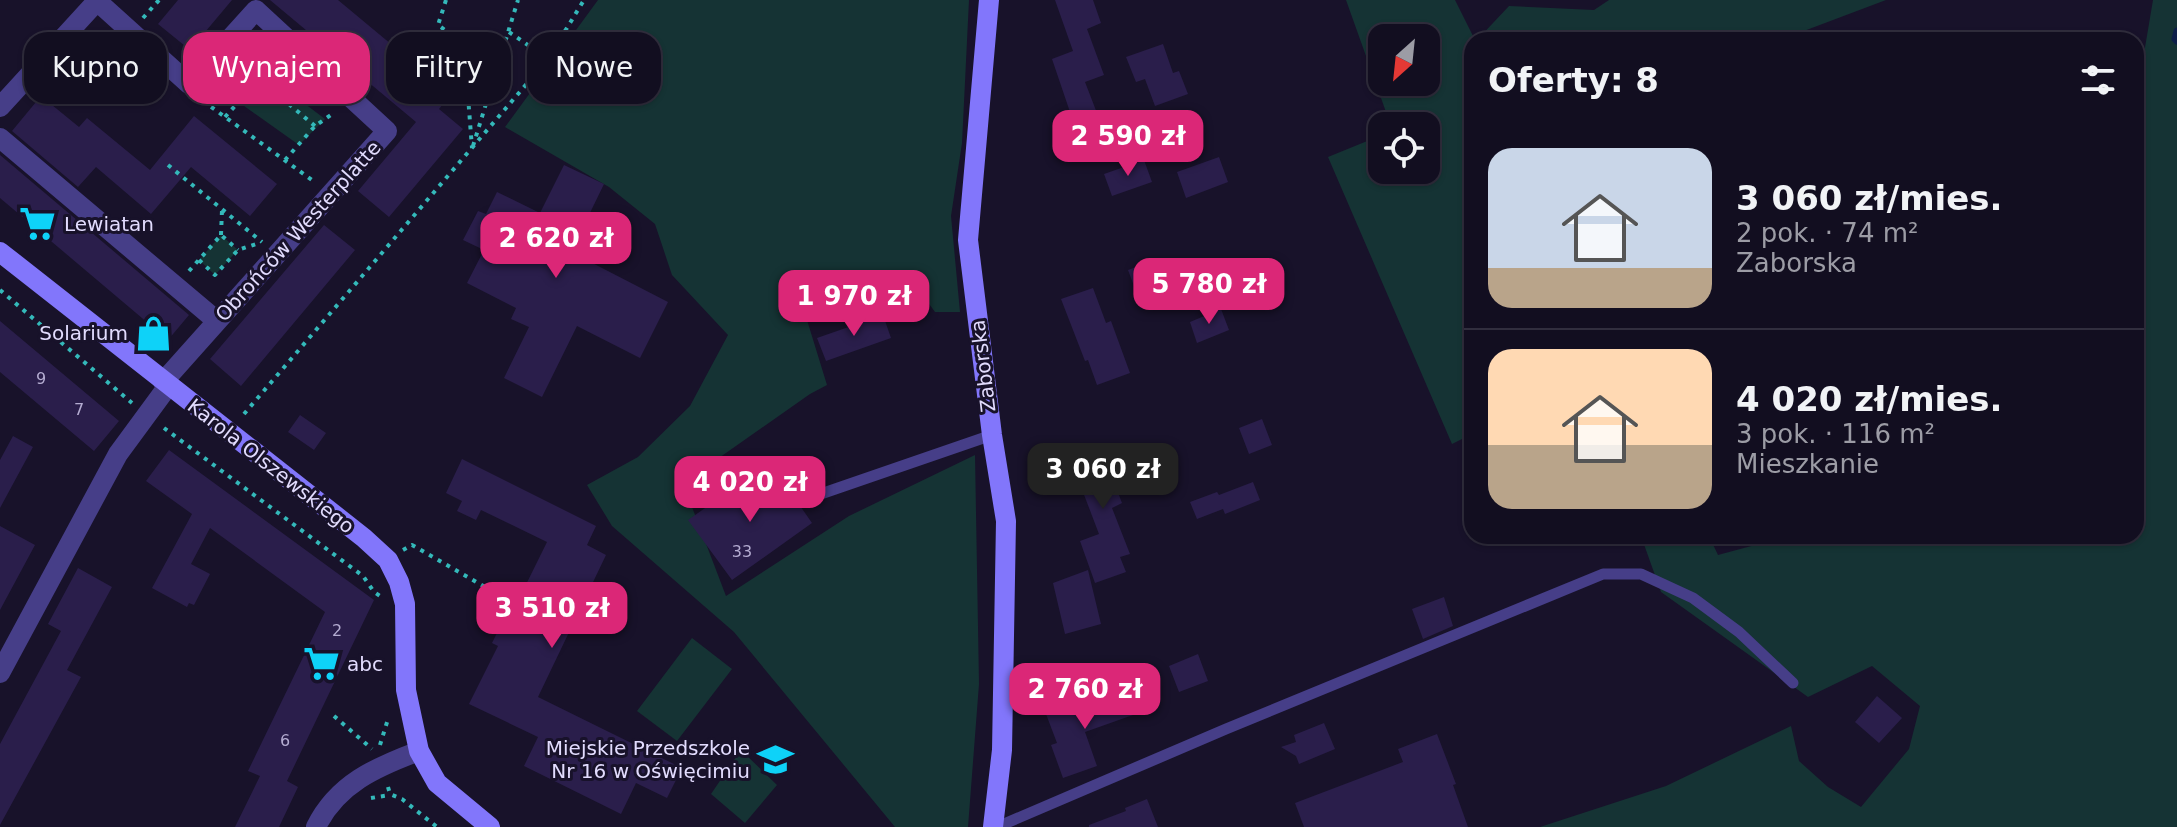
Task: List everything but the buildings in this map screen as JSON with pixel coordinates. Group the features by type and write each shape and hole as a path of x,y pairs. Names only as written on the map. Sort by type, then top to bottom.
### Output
{"street":[{"name":"Zaborska","path":"989,0 968,240 1006,521 1002,750 995,827"},
{"path":"0,107 97,1 189,84 256,10"},
{"name":"Obrońców Westerplatte","path":"256,10 280,32"},
{"name":"Obrońców Westerplatte","path":"0,673 118,454 166,384 217,321 269,248 331,194 387,131 358,104"},
{"path":"0,138 217,321"},
{"name":"Karola Olszewskiego","path":"0,252 388,560 405,604 406,690 419,751 437,783 490,827"},
{"path":"316,827 331,802 361,777 380,765 419,751"}],"lane":[{"path":"812,497 992,435"},
{"path":"995,827 1603,574 1641,574 1693,598 1739,632 1793,683"}],"path":[{"path":"446,0 438,25 464,44 472,148"},
{"path":"509,32 519,0"},
{"path":"564,32 584,0"},
{"path":"256,10 257,32"},
{"path":"244,414 527,84"},
{"path":"208,104 331,194"},
{"path":"225,117 237,104"},
{"path":"289,104 315,126"},
{"path":"285,160 315,126 346,104"},
{"path":"472,148 486,104"},
{"path":"168,165 269,248"},
{"path":"176,286 221,235 222,209"},
{"path":"221,235 238,250"},
{"path":"199,260 215,275 238,250 269,248"},
{"path":"0,290 146,415 363,576 374,592"},
{"path":"388,560 412,545 492,591"},
{"path":"334,716 374,751 390,794"},
{"path":"365,799 390,794 402,799 437,827"}],"green space":[{"path":"598,0 969,0 962,143 951,216 960,312 935,312 916,286 807,320 827,385 716,460 687,494 726,596 849,516 975,455 979,684 968,827 895,827 734,632 612,526 587,485 638,457 690,406 728,335 672,275 655,224 609,187 505,127 527,97 527,104 661,104 661,32 575,32"},
{"path":"1346,0 1455,0 1471,32 1464,32 1464,438 1452,444 1328,157 1368,141 1368,184 1440,184 1440,112 1386,112 1380,96 1440,96 1440,24 1368,24 1368,62"},
{"path":"1609,0 1886,0 1801,32 1485,32 1509,6 1594,10"},
{"path":"2153,0 2177,0 2177,827 1540,827 1666,786 1791,726 1799,761 1828,787 1861,807 1909,749 1920,706 1872,666 1808,697 1661,592 1644,544 1713,544 1718,555 1759,544 2144,544 2144,53"},
{"path":"241,104 305,104 325,119 299,145"},
{"path":"221,235 238,250 215,275 199,260"},
{"path":"692,638 732,669 677,741 637,711"},
{"path":"741,750 777,785 745,823 711,794"}],"waterway":[{"path":"2177,31 2177,41"}],"place":[{"name":"Lewiatan","path":"38,224"},
{"name":"Solarium","path":"154,333"},
{"name":"abc","path":"321,664"},
{"name":"Miejskie Przedszkole Nr 16 w Oświęcimiu","path":"776,759"}]}
